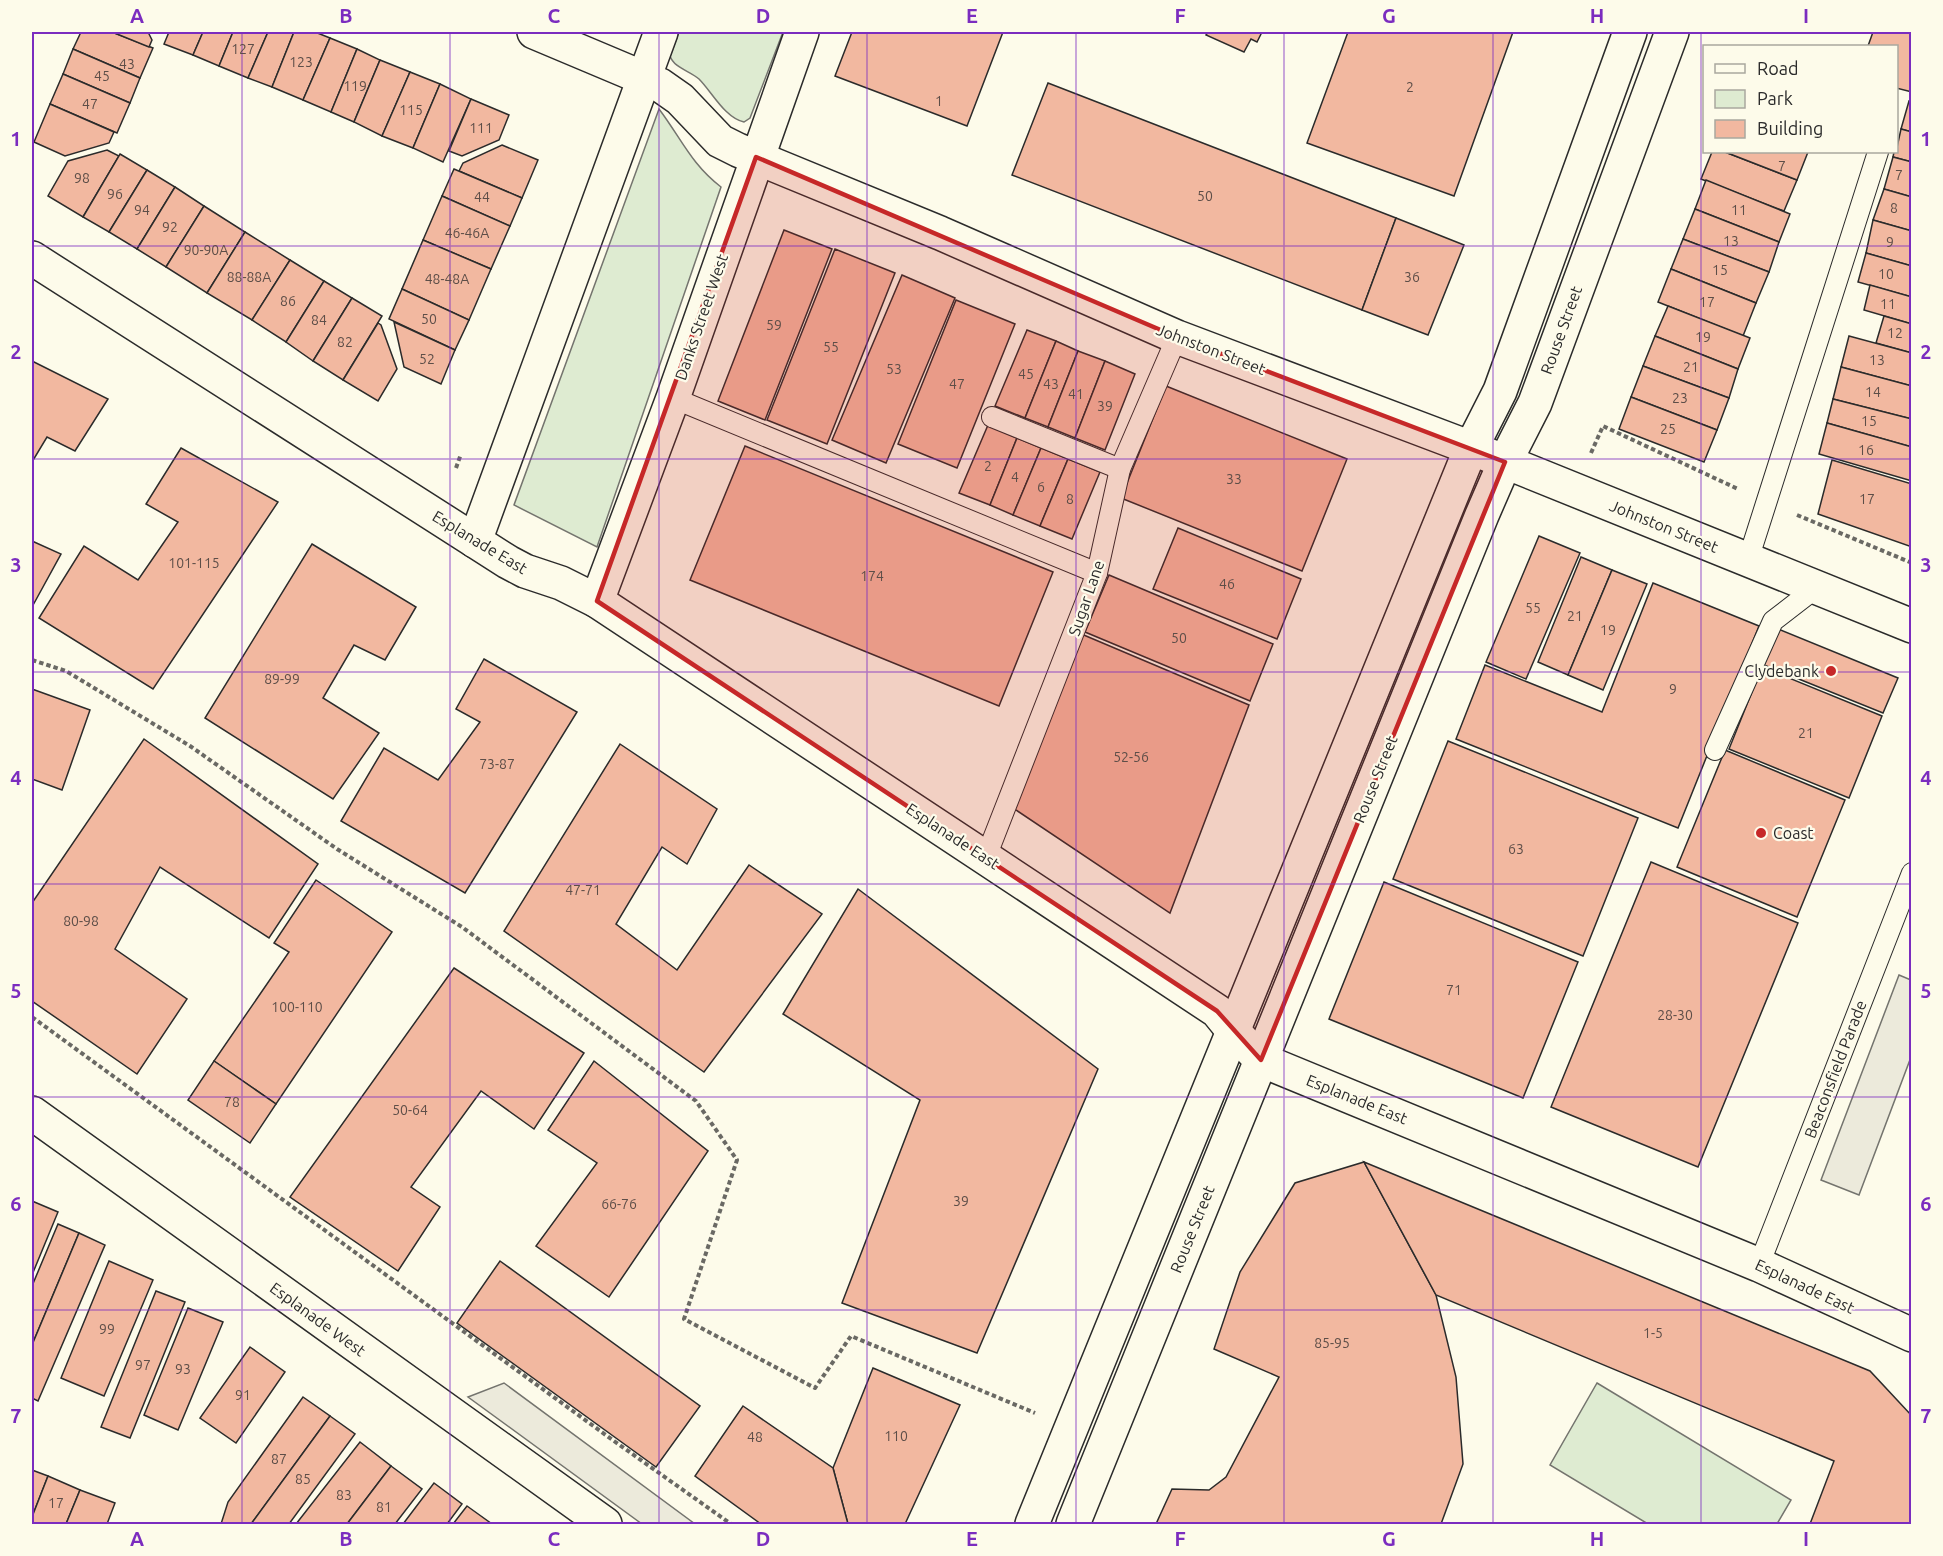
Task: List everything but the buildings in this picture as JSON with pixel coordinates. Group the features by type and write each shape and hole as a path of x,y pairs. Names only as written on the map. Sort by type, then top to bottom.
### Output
{"street":[{"name":"Johnston Street","path":"534,32 660,85 680,99 720,141 756,157 940,233 1177,337 1471,448 1911,626"},
{"path":"475,541 662,32"},
{"name":"Danks Street West","path":"597,601 673,398 756,157 802,32"},
{"path":"1032,1524 1471,448 1500,391 1630,32"},
{"name":"Rouse Street","path":"1073,1524 1504,462 1535,403 1672,32"},
{"name":"Esplanade East","path":"32,258 517,567 561,583 597,601 1217,1011 1261,1060 1759,1265 1911,1335"},
{"name":"Esplanade West","path":"32,1113 605,1524"}],"lane":[{"path":"1748,560 1878,153"},
{"name":"Sugar Lane","path":"986,857 1097,573 1120,469 1177,337"},
{"path":"673,398 1097,573"},
{"path":"992,417 1120,469"},
{"path":"1715,750 1773,621 1817,587"},
{"name":"Beaconsfield Parade","path":"1759,1265 1911,873"}],"path":[{"path":"1575,491 1603,426 1767,502 1911,563"},
{"path":"32,660 66,671 190,746 337,849 462,927 696,1101 737,1160 684,1319 815,1388 851,1336 1072,1428"},
{"path":"32,1017 614,1442 731,1524"}],"highlighted area":[{"path":"756,157 1177,337 1505,462 1261,1060 1217,1011 597,601"}],"green space":[{"path":"679,32 783,32 750,118 744,122 737,120 719,104 699,79 672,60 670,56"},
{"path":"659,109 694,160 721,187 597,547 514,505"},
{"path":"1597,1383 1791,1500 1777,1524 1648,1524 1550,1465"}],"shaded area":[{"path":"1899,975 1911,980 1911,1057 1859,1195 1821,1180"},
{"path":"504,1383 695,1524 642,1524 468,1397"}],"place":[{"name":"Clydebank","path":"1831,671"},
{"name":"Coast","path":"1761,833"}]}
